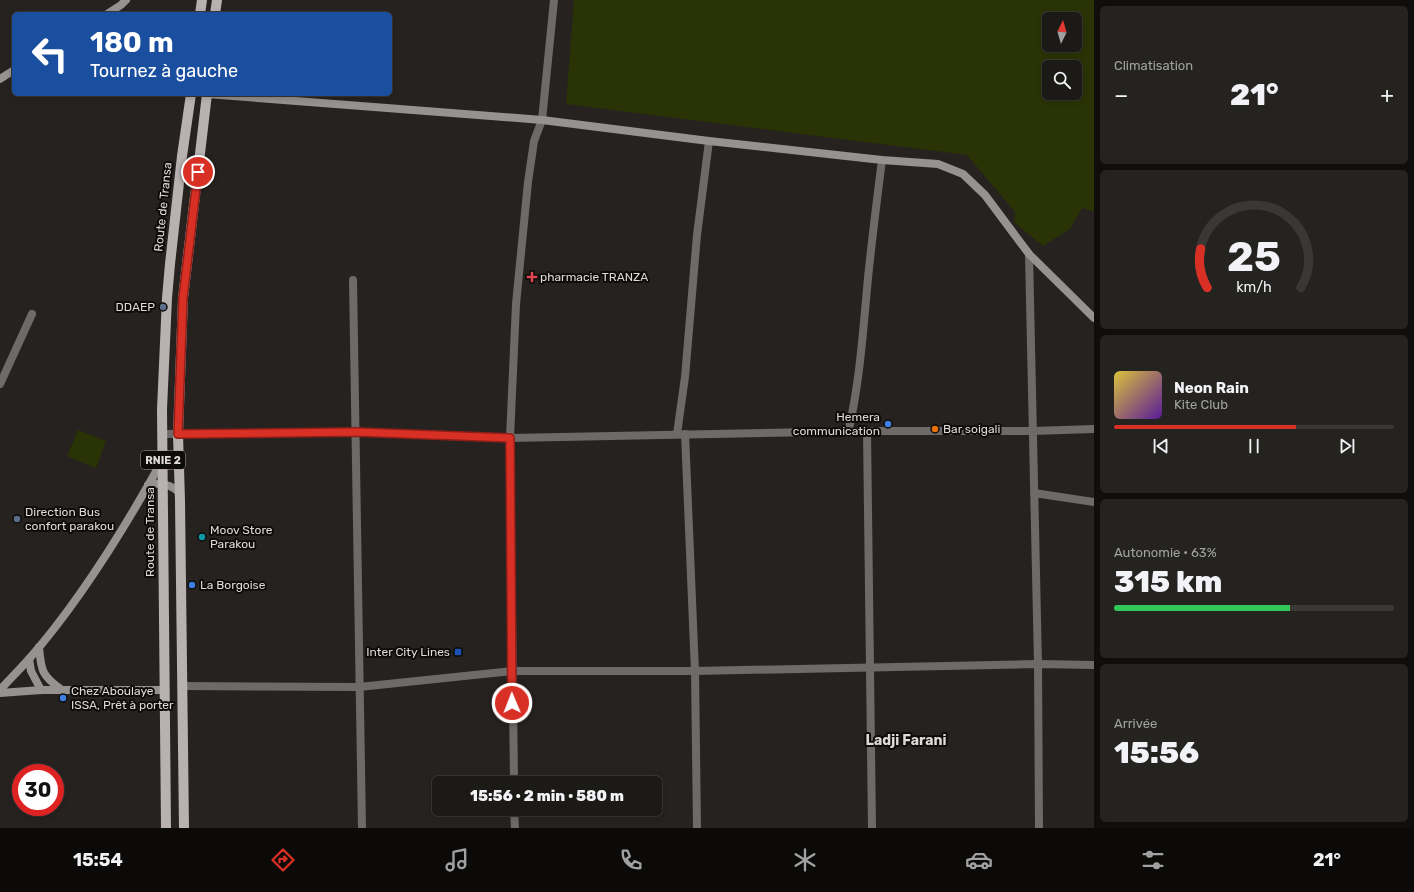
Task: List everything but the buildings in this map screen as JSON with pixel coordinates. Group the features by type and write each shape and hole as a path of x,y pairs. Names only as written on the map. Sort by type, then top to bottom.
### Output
{"main road":[{"path":"200,12 202,0"},
{"path":"215,12 217,0"},
{"name":"Route de Transa","path":"166,828 162,409 167,298 182,156 191,96"},
{"name":"RNIE 2","path":"184,828 178,434 183,298 207,96"}],"street":[{"path":"110,12 126,0"},
{"path":"514,776 510,438 516,304 528,182 534,141 542,120 554,0"},
{"path":"0,79 12,71"},
{"path":"233,96 542,120 709,141 882,160 938,164 963,174 985,195 1030,254 1094,318"},
{"path":"697,828 695,671 681,434 697,235 709,141"},
{"path":"848,432 855,404 882,160"},
{"path":"1030,254 1040,828"},
{"path":"353,280 357,432 359,687 362,828"},
{"path":"0,384 32,314"},
{"path":"162,434 357,432 510,438 867,431 1032,431 1094,429"},
{"path":"867,431 872,828"},
{"path":"0,690 39,647 83,588 163,459"},
{"path":"148,485 155,483 162,484 175,488 180,493"},
{"path":"1034,493 1094,502"},
{"path":"39,647 43,671 49,681 62,690"},
{"path":"29,659 31,671 41,690"},
{"path":"182,686 359,687 512,671 695,671 1038,664 1094,665"},
{"path":"0,693 41,690 164,690"},
{"path":"514,816 514,828"}],"green space":[{"path":"574,0 1094,0 1094,212 1082,208 1070,229 1043,246 1014,222 1015,212 967,155 566,104"},
{"path":"78,430 106,441 96,468 67,456"}],"place":[{"name":"pharmacie TRANZA","path":"532,277"},
{"name":"DDAEP","path":"163,307"},
{"name":"Hemera communication","path":"888,424"},
{"name":"Bar soigali","path":"935,429"},
{"name":"Direction Bus confort parakou","path":"17,519"},
{"name":"Moov Store Parakou","path":"202,537"},
{"name":"La Borgoise","path":"192,585"},
{"name":"Inter City Lines","path":"458,652"},
{"name":"Chez Aboulaye ISSA, Prêt à porter","path":"63,698"}],"district":[{"name":"Ladji Farani","path":"906,740"}],"route":[{"path":"198,172 183,298 178,434 357,432 510,438 512,703"}]}
